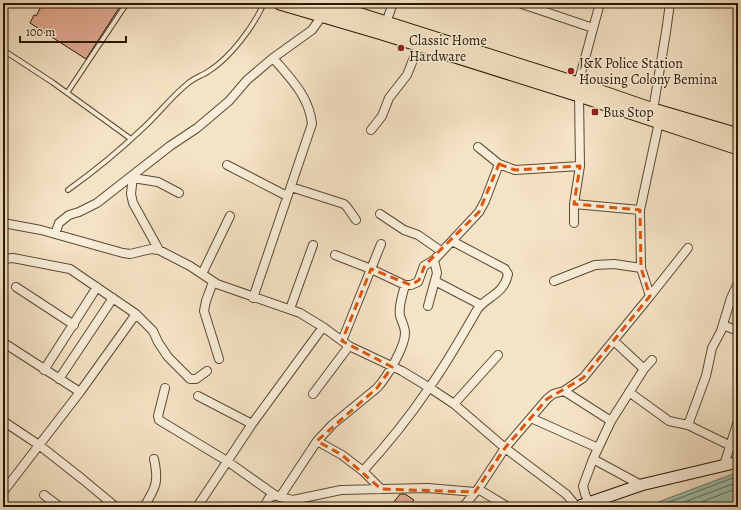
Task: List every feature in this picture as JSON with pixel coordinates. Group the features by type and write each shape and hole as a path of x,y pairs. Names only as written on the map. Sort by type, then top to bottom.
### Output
{"main road":[{"path":"280,3 322,9 386,23 579,90 659,122 738,148"},
{"path":"322,9 419,45 738,135"}],"street":[{"path":"386,23 393,3"},
{"path":"519,3 593,28"},
{"path":"574,223 574,204 580,166 579,90 600,3"},
{"path":"653,110 670,3"},
{"path":"55,234 59,223 69,215 97,203 133,177 170,146 202,124 229,101 248,80 273,58 312,30 322,9"},
{"path":"371,130 382,116 389,98 407,76 419,45"},
{"path":"253,298 312,124 310,112 298,86 273,58"},
{"path":"650,296 641,268 640,210 659,122"},
{"path":"478,147 499,164 515,170 580,166"},
{"path":"335,255 371,269 405,285 411,285 418,282 424,266 434,260 479,212 485,201 499,164"},
{"path":"227,165 287,196"},
{"path":"133,177 158,182 179,193"},
{"path":"133,177 131,194 133,203 160,250"},
{"path":"291,187 344,204 356,220"},
{"path":"574,204 640,210"},
{"path":"380,214 404,230 418,235 441,251"},
{"path":"202,274 230,216"},
{"path":"3,223 55,234 123,253 130,254 151,249 160,250 190,266 213,282 253,298 300,313 345,343 402,371 454,404 504,448 566,494 577,507 641,485 738,462"},
{"path":"363,472 430,388 481,305 500,290 507,278 507,271 452,241"},
{"path":"313,394 345,343 381,244"},
{"path":"290,310 313,245"},
{"path":"463,507 476,491 504,448 550,396 564,391 583,378 688,248"},
{"path":"3,259 13,258 70,269 136,314 150,327 162,350 188,378 194,380 207,371"},
{"path":"428,306 437,269 434,260"},
{"path":"554,281 595,265 614,264 641,268"},
{"path":"435,281 481,305"},
{"path":"213,282 204,311 219,359"},
{"path":"688,426 706,376 712,348 723,325 731,298 738,283"},
{"path":"264,507 269,498 277,496 317,441 333,424 377,388 392,367 404,340 405,332 400,315 400,308 405,285"},
{"path":"16,287 74,325"},
{"path":"44,370 97,287"},
{"path":"59,379 113,298"},
{"path":"3,492 80,392 136,314"},
{"path":"723,325 738,331"},
{"path":"197,507 252,424 323,327"},
{"path":"614,341 644,369"},
{"path":"4,343 80,392"},
{"path":"454,404 498,355"},
{"path":"589,503 583,486 593,459 611,421 644,369 652,360"},
{"path":"165,388 158,416 159,420 227,461 277,496 293,500 341,490 428,488 476,491 508,507"},
{"path":"564,391 611,421"},
{"path":"629,392 665,419 673,423 688,426 731,446"},
{"path":"198,396 252,424"},
{"path":"531,418 598,448"},
{"path":"3,421 39,445 114,506"},
{"path":"724,465 738,421"},
{"path":"317,441 342,455 363,472 380,489"},
{"path":"144,507 154,491 157,481 157,472 154,459"},
{"path":"593,459 641,485"},
{"path":"44,494 60,507"}],"lane":[{"path":"67,93 127,3"},
{"path":"68,190 141,131 185,85 220,63 252,26 264,3"},
{"path":"3,50 67,93 131,139"}],"highlighted area":[{"path":"499,164 515,170 580,166 574,204 640,210 641,268 650,296 583,378 547,399 505,448 475,492 381,489 342,455 317,441 377,388 392,367 342,341 371,269 411,285 419,280 425,265 479,212"}],"water":[{"path":"738,472 738,507 645,507"}],"building":[{"path":"43,3 111,3 119,8 86,59 30,23 34,15 36,16"},
{"path":"400,494 405,494 414,500 409,507 390,507"}],"place":[{"name":"Classic Home Hardware","path":"401,48"},
{"name":"J&K Police Station Housing Colony Bemina","path":"571,71"},
{"name":"Bus Stop","path":"595,112"}]}
